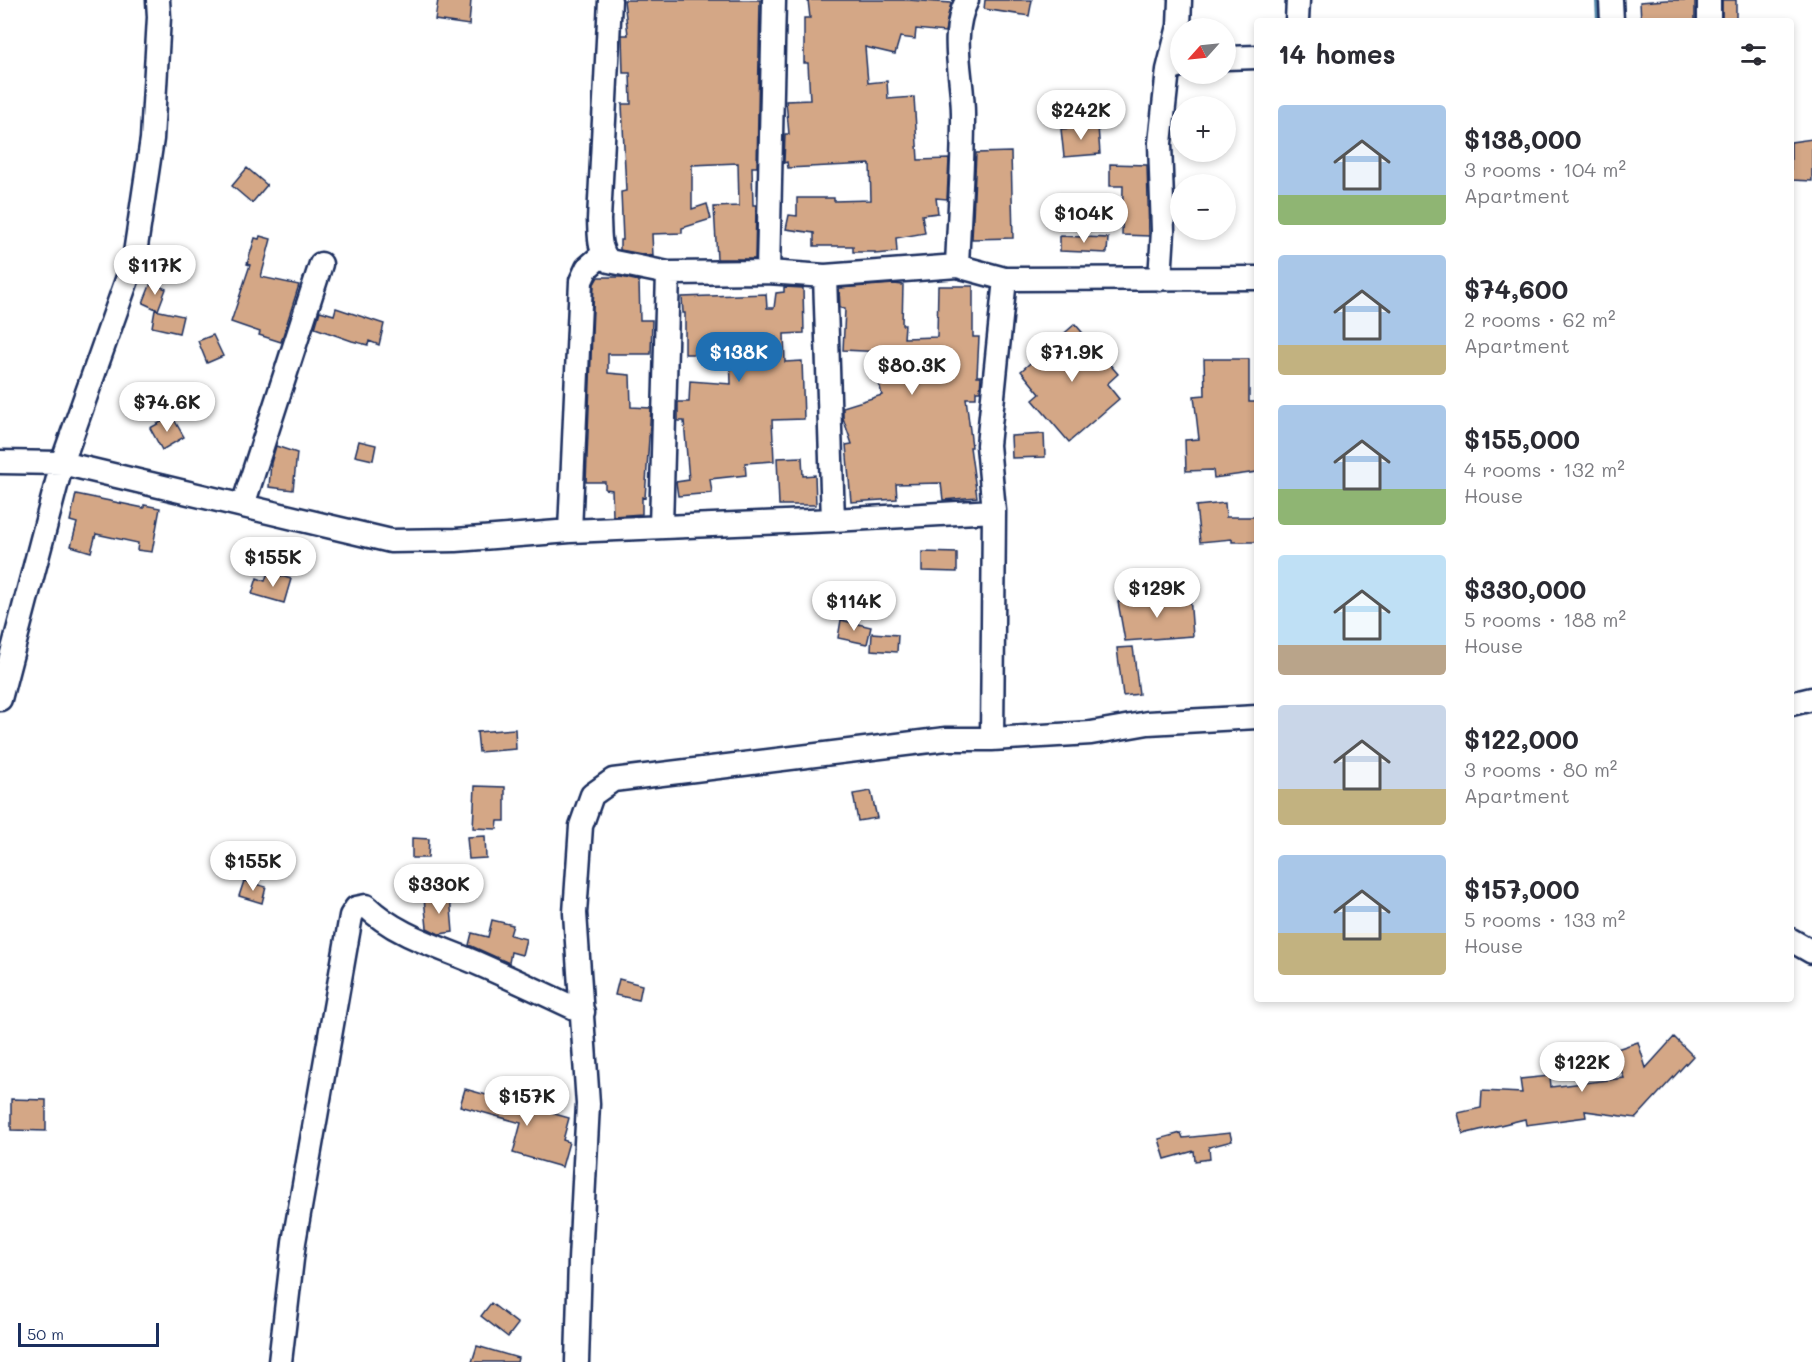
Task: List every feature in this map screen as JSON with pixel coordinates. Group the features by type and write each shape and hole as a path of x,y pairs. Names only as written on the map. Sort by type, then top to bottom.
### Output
{"street":[{"path":"0,699 62,463 134,260 152,139 158,0"},
{"path":"610,0 599,220 600,245 609,261 668,273 768,272 825,276 957,266 1005,279 1254,278"},
{"path":"768,272 774,0"},
{"path":"957,266 963,116 957,48 961,12 967,0"},
{"path":"1179,18 1180,0"},
{"path":"1297,18 1298,0"},
{"path":"1611,0 1612,18"},
{"path":"1709,0 1710,18"},
{"path":"1236,58 1254,57"},
{"path":"1160,279 1163,231 1160,143 1171,84"},
{"path":"570,531 582,282 587,268 603,254"},
{"path":"243,505 321,264"},
{"path":"661,526 668,273"},
{"path":"825,276 833,520"},
{"path":"992,739 994,511 988,445 1005,279"},
{"path":"0,462 62,463 392,541 456,540 661,526 994,511"},
{"path":"1794,703 1812,699"},
{"path":"577,1362 588,1104 575,913 581,826 592,795 613,780 946,738 992,739 1091,733 1148,723 1254,717"},
{"path":"280,1362 294,1242 351,916 356,908 366,906 379,918 423,943 479,964 583,1012"},
{"path":"1794,942 1812,952"}],"building":[{"path":"438,0 471,0 469,25 435,20"},
{"path":"624,0 760,0 757,167 752,167 753,205 756,205 755,259 717,259 714,207 739,206 738,163 692,165 692,209 707,204 711,219 682,228 682,233 652,234 653,256 620,250 620,240 623,240 621,192 626,191 622,104 631,104 630,73 623,73 622,35 628,35"},
{"path":"808,0 908,0 951,3 945,32 916,29 915,39 900,37 895,54 865,47 868,83 887,81 888,99 914,97 918,160 949,159 947,199 936,198 938,213 922,215 925,233 896,238 897,252 875,254 875,252 853,252 853,246 814,246 814,233 786,229 789,215 797,216 797,198 834,198 834,201 871,200 870,164 788,168 787,162 784,163 785,134 789,134 786,101 810,100 808,63 804,63 804,18 810,18"},
{"path":"985,0 1032,0 1029,16 984,9"},
{"path":"1695,0 1695,18 1641,18 1640,2"},
{"path":"1722,0 1736,0 1736,18 1722,18"},
{"path":"1098,126 1100,154 1064,157 1061,129"},
{"path":"1812,139 1812,181 1794,180 1794,142"},
{"path":"1011,152 1013,238 972,239 976,153"},
{"path":"1110,164 1147,165 1149,236 1122,235 1123,186 1110,186"},
{"path":"247,168 267,185 252,203 232,186"},
{"path":"260,236 271,239 261,277 299,285 281,342 231,322 250,265 247,264 255,238 259,239"},
{"path":"1060,236 1108,238 1107,253 1060,251"},
{"path":"598,277 621,277 639,281 640,320 652,320 651,354 608,354 608,373 630,375 631,407 651,408 642,514 613,516 612,490 605,489 605,482 586,482 594,284"},
{"path":"151,283 166,289 158,310 143,303"},
{"path":"903,285 904,338 937,337 938,286 973,286 973,337 979,337 977,376 981,376 980,391 976,391 976,398 966,398 977,497 943,500 941,483 896,484 897,499 851,502 846,445 852,444 843,418 843,407 882,395 879,383 895,379 884,352 843,350 845,309 840,308 839,288"},
{"path":"784,287 803,288 804,333 784,334 785,362 802,361 804,419 772,420 774,461 745,463 746,475 710,479 712,493 678,496 676,482 689,480 684,421 678,421 678,402 689,402 690,381 731,384 730,354 685,354 685,313 683,313 682,297 766,294 767,308 774,308 776,293 784,292"},
{"path":"336,308 384,324 379,345 369,341 368,345 352,341 315,328 320,311 334,315"},
{"path":"155,310 183,316 179,333 152,327"},
{"path":"1075,324 1118,374 1107,384 1119,399 1069,442 1033,400 1040,394 1021,371"},
{"path":"213,335 223,356 207,363 198,341"},
{"path":"1204,359 1249,359 1249,402 1254,402 1254,472 1214,478 1213,470 1186,471 1185,440 1199,439 1194,396 1205,395"},
{"path":"172,416 184,437 162,450 150,428"},
{"path":"1044,434 1045,457 1012,458 1011,436"},
{"path":"359,441 376,445 373,460 355,456"},
{"path":"276,446 297,453 293,490 269,487 271,463"},
{"path":"802,457 803,476 815,475 816,505 779,505 777,458"},
{"path":"76,494 144,508 144,505 160,508 152,552 137,550 138,543 96,534 91,552 71,546 77,523 70,521"},
{"path":"1225,503 1226,517 1254,517 1254,542 1232,542 1232,539 1200,542 1196,506"},
{"path":"922,552 957,553 957,572 922,571"},
{"path":"268,572 291,579 284,603 252,594 257,578 265,581"},
{"path":"1190,596 1193,636 1125,641 1118,602"},
{"path":"841,620 871,627 867,644 838,638"},
{"path":"872,633 898,635 897,652 871,650"},
{"path":"1133,647 1139,694 1123,696 1117,648"},
{"path":"515,729 516,749 479,752 477,732"},
{"path":"475,786 505,787 505,821 498,821 497,829 473,828"},
{"path":"871,791 877,818 858,821 853,794"},
{"path":"485,836 486,858 469,859 467,837"},
{"path":"412,838 429,839 428,858 412,858"},
{"path":"244,881 266,887 262,903 239,896"},
{"path":"450,896 453,932 439,934 427,928 424,898"},
{"path":"492,920 513,925 510,935 526,939 522,955 511,952 509,963 469,945 472,933 488,937"},
{"path":"619,979 642,985 639,1000 615,995"},
{"path":"1674,1037 1693,1056 1636,1118 1585,1111 1586,1117 1526,1125 1525,1119 1463,1134 1458,1113 1481,1108 1482,1091 1522,1093 1520,1079 1550,1076 1551,1087 1624,1078 1614,1050 1638,1042 1646,1068"},
{"path":"465,1089 569,1118 563,1140 569,1142 562,1167 513,1153 521,1123 460,1106"},
{"path":"11,1099 46,1100 46,1131 11,1130"},
{"path":"1181,1133 1183,1138 1230,1133 1232,1141 1209,1147 1210,1159 1195,1161 1194,1151 1165,1159 1159,1139"},
{"path":"491,1303 518,1324 508,1337 481,1316"},
{"path":"477,1346 518,1358 517,1362 472,1362"}],"waterway":[{"path":"1598,0 1599,18"}]}
